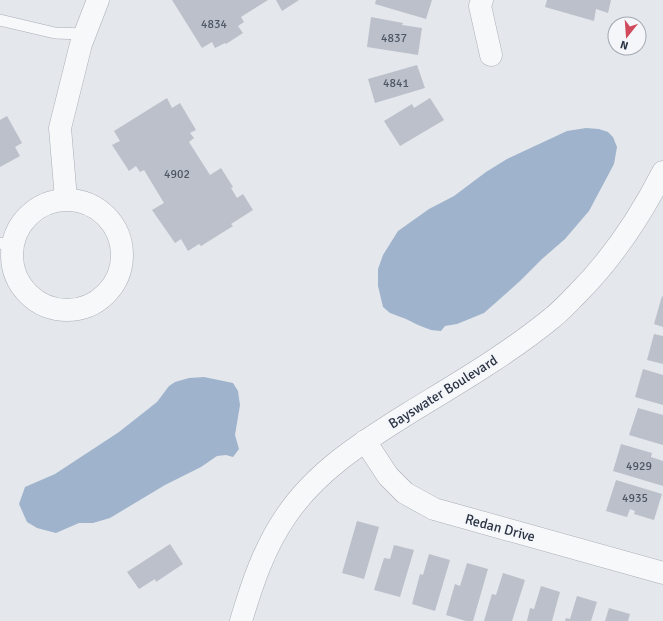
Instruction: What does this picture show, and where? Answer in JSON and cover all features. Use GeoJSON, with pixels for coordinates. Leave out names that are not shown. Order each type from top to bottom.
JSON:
{"type":"FeatureCollection","features":[{"type":"Feature","properties":{"kind":"street"},"geometry":{"type":"LineString","coordinates":[[66,199],[60,128],[81,44],[98,0]]}},
{"type":"Feature","properties":{"kind":"street"},"geometry":{"type":"LineString","coordinates":[[482,0],[480,6],[491,55]]}},
{"type":"Feature","properties":{"kind":"street","name":"Bayswater Boulevard"},"geometry":{"type":"LineString","coordinates":[[241,621],[260,564],[274,534],[306,490],[338,460],[364,441],[501,356],[554,317],[586,286],[621,242],[646,205],[663,172]]}},
{"type":"Feature","properties":{"kind":"street"},"geometry":{"type":"LineString","coordinates":[[66,199],[84,202],[100,210],[113,223],[121,240],[123,257],[119,275],[110,291],[96,303],[79,309],[61,310],[44,305],[29,296],[18,281],[6,244],[31,213],[47,203],[66,199]]}},
{"type":"Feature","properties":{"kind":"street","name":"Redan Drive"},"geometry":{"type":"LineString","coordinates":[[364,441],[388,476],[399,488],[434,509],[663,573]]}},
{"type":"Feature","properties":{"kind":"lane"},"geometry":{"type":"LineString","coordinates":[[0,20],[55,33],[85,34]]}},
{"type":"Feature","properties":{"kind":"water"},"geometry":{"type":"Polygon","coordinates":[[[586,128],[599,129],[608,132],[613,137],[617,147],[614,164],[589,211],[565,239],[484,313],[457,324],[445,326],[441,331],[431,330],[418,325],[390,313],[383,307],[378,286],[378,269],[383,255],[398,231],[429,209],[454,196],[486,172],[507,159],[567,131],[586,128]]]}},
{"type":"Feature","properties":{"kind":"water"},"geometry":{"type":"Polygon","coordinates":[[[204,377],[233,383],[238,391],[240,405],[235,435],[239,449],[233,457],[226,455],[217,456],[201,467],[165,485],[110,518],[93,523],[79,523],[56,533],[37,528],[27,522],[19,504],[25,487],[55,474],[119,432],[157,402],[169,386],[175,382],[189,378],[204,377]]]}},
{"type":"Feature","properties":{"kind":"building"},"geometry":{"type":"Polygon","coordinates":[[[172,0],[268,0],[241,17],[244,22],[238,26],[243,33],[226,44],[225,43],[215,48],[212,42],[202,48],[172,0]]]}},
{"type":"Feature","properties":{"kind":"building"},"geometry":{"type":"Polygon","coordinates":[[[276,0],[299,0],[282,11],[276,0]]]}},
{"type":"Feature","properties":{"kind":"building"},"geometry":{"type":"Polygon","coordinates":[[[376,0],[432,0],[426,19],[375,4],[376,0]]]}},
{"type":"Feature","properties":{"kind":"building"},"geometry":{"type":"Polygon","coordinates":[[[547,0],[611,0],[608,13],[596,9],[594,21],[545,7],[547,0]]]}},
{"type":"Feature","properties":{"kind":"building"},"geometry":{"type":"Polygon","coordinates":[[[371,17],[403,23],[402,25],[422,28],[418,55],[367,47],[371,17]]]}},
{"type":"Feature","properties":{"kind":"building"},"geometry":{"type":"Polygon","coordinates":[[[417,65],[425,88],[375,103],[368,79],[417,65]]]}},
{"type":"Feature","properties":{"kind":"building"},"geometry":{"type":"Polygon","coordinates":[[[167,98],[172,108],[180,103],[196,130],[190,133],[194,138],[189,142],[210,175],[221,168],[233,187],[231,188],[237,198],[243,194],[253,210],[231,224],[233,226],[201,246],[199,244],[188,251],[181,239],[175,243],[152,210],[164,203],[144,170],[140,172],[136,166],[129,171],[112,145],[120,141],[114,131],[167,98]]]}},
{"type":"Feature","properties":{"kind":"building"},"geometry":{"type":"Polygon","coordinates":[[[430,98],[444,120],[400,146],[384,121],[412,104],[414,108],[430,98]]]}},
{"type":"Feature","properties":{"kind":"building"},"geometry":{"type":"Polygon","coordinates":[[[7,116],[22,143],[15,147],[20,156],[0,167],[0,120],[7,116]]]}},
{"type":"Feature","properties":{"kind":"building"},"geometry":{"type":"Polygon","coordinates":[[[662,296],[663,297],[663,327],[654,324],[662,296]]]}},
{"type":"Feature","properties":{"kind":"building"},"geometry":{"type":"Polygon","coordinates":[[[654,334],[663,336],[663,364],[647,360],[654,334]]]}},
{"type":"Feature","properties":{"kind":"building"},"geometry":{"type":"Polygon","coordinates":[[[643,369],[663,375],[663,405],[635,397],[643,369]]]}},
{"type":"Feature","properties":{"kind":"building"},"geometry":{"type":"Polygon","coordinates":[[[638,408],[663,415],[663,445],[629,435],[638,408]]]}},
{"type":"Feature","properties":{"kind":"building"},"geometry":{"type":"Polygon","coordinates":[[[621,444],[652,453],[651,457],[663,461],[663,486],[613,471],[621,444]]]}},
{"type":"Feature","properties":{"kind":"building"},"geometry":{"type":"Polygon","coordinates":[[[616,480],[662,494],[654,520],[634,514],[635,511],[630,509],[627,517],[606,511],[616,480]]]}},
{"type":"Feature","properties":{"kind":"building"},"geometry":{"type":"Polygon","coordinates":[[[357,521],[379,527],[364,579],[342,573],[357,521]]]}},
{"type":"Feature","properties":{"kind":"building"},"geometry":{"type":"Polygon","coordinates":[[[170,544],[183,564],[156,582],[155,579],[139,589],[127,572],[170,544]]]}},
{"type":"Feature","properties":{"kind":"building"},"geometry":{"type":"Polygon","coordinates":[[[394,545],[414,550],[400,597],[374,590],[384,558],[390,559],[394,545]]]}},
{"type":"Feature","properties":{"kind":"building"},"geometry":{"type":"Polygon","coordinates":[[[429,554],[450,560],[435,611],[412,604],[420,574],[423,575],[429,554]]]}},
{"type":"Feature","properties":{"kind":"building"},"geometry":{"type":"Polygon","coordinates":[[[467,563],[488,569],[473,621],[466,621],[446,615],[455,584],[460,586],[467,563]]]}},
{"type":"Feature","properties":{"kind":"building"},"geometry":{"type":"Polygon","coordinates":[[[503,573],[525,580],[512,621],[484,621],[492,594],[496,595],[503,573]]]}},
{"type":"Feature","properties":{"kind":"building"},"geometry":{"type":"Polygon","coordinates":[[[541,586],[560,592],[552,621],[527,621],[530,608],[534,609],[541,586]]]}},
{"type":"Feature","properties":{"kind":"building"},"geometry":{"type":"Polygon","coordinates":[[[577,596],[597,602],[591,621],[565,621],[566,618],[570,619],[577,596]]]}},
{"type":"Feature","properties":{"kind":"building"},"geometry":{"type":"Polygon","coordinates":[[[609,608],[630,614],[628,621],[605,621],[609,608]]]}}]}
